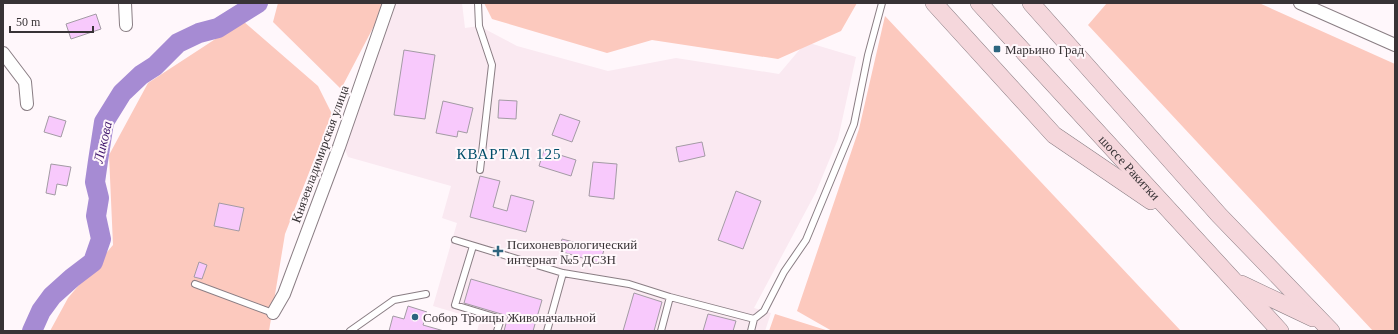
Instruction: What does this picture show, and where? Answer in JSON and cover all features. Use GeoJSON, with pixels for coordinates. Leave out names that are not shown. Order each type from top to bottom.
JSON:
{"type":"FeatureCollection","features":[{"type":"Feature","properties":{"kind":"street"},"geometry":{"type":"LineString","coordinates":[[125,3],[126,25]]}},
{"type":"Feature","properties":{"kind":"street","name":"Князевладимирская улица"},"geometry":{"type":"LineString","coordinates":[[274,313],[284,294],[339,147],[389,3]]}},
{"type":"Feature","properties":{"kind":"street"},"geometry":{"type":"LineString","coordinates":[[934,3],[1054,135],[1176,218]]}},
{"type":"Feature","properties":{"kind":"street","name":"шоссе Ракитки"},"geometry":{"type":"LineString","coordinates":[[979,3],[1280,331]]}},
{"type":"Feature","properties":{"kind":"street"},"geometry":{"type":"LineString","coordinates":[[1030,3],[1219,215],[1327,327]]}},
{"type":"Feature","properties":{"kind":"street"},"geometry":{"type":"LineString","coordinates":[[1300,3],[1395,45]]}},
{"type":"Feature","properties":{"kind":"street"},"geometry":{"type":"LineString","coordinates":[[3,53],[25,82],[27,104]]}},
{"type":"Feature","properties":{"kind":"street"},"geometry":{"type":"LineString","coordinates":[[1234,281],[1327,327]]}},
{"type":"Feature","properties":{"kind":"lane"},"geometry":{"type":"LineString","coordinates":[[478,3],[479,26],[492,65],[480,170]]}},
{"type":"Feature","properties":{"kind":"lane"},"geometry":{"type":"LineString","coordinates":[[751,331],[754,319],[764,311],[784,272],[806,240],[854,124],[868,55],[882,3]]}},
{"type":"Feature","properties":{"kind":"lane"},"geometry":{"type":"LineString","coordinates":[[455,240],[563,273],[629,284],[670,298],[754,319]]}},
{"type":"Feature","properties":{"kind":"lane"},"geometry":{"type":"LineString","coordinates":[[473,246],[455,306],[501,319],[497,331]]}},
{"type":"Feature","properties":{"kind":"lane"},"geometry":{"type":"LineString","coordinates":[[547,331],[563,273]]}},
{"type":"Feature","properties":{"kind":"lane"},"geometry":{"type":"LineString","coordinates":[[195,284],[274,313]]}},
{"type":"Feature","properties":{"kind":"lane"},"geometry":{"type":"LineString","coordinates":[[350,331],[394,300],[426,294]]}},
{"type":"Feature","properties":{"kind":"lane"},"geometry":{"type":"LineString","coordinates":[[661,331],[670,298]]}},
{"type":"Feature","properties":{"kind":"shaded area"},"geometry":{"type":"Polygon","coordinates":[[[278,3],[386,3],[341,89],[273,22],[278,3]]]}},
{"type":"Feature","properties":{"kind":"shaded area"},"geometry":{"type":"Polygon","coordinates":[[[393,3],[462,3],[465,28],[479,26],[517,46],[608,71],[676,58],[779,74],[806,42],[856,57],[838,139],[816,192],[754,308],[771,313],[765,331],[477,331],[480,320],[433,306],[457,223],[442,218],[451,186],[348,157],[343,144],[393,3]]]}},
{"type":"Feature","properties":{"kind":"shaded area"},"geometry":{"type":"Polygon","coordinates":[[[484,3],[857,3],[841,31],[778,59],[652,40],[607,53],[492,19],[484,3]]]}},
{"type":"Feature","properties":{"kind":"shaded area"},"geometry":{"type":"Polygon","coordinates":[[[1107,3],[1259,3],[1395,64],[1395,331],[1373,331],[1088,25],[1107,3]]]}},
{"type":"Feature","properties":{"kind":"shaded area"},"geometry":{"type":"Polygon","coordinates":[[[885,16],[1181,331],[832,331],[797,311],[859,129],[885,16]]]}},
{"type":"Feature","properties":{"kind":"shaded area"},"geometry":{"type":"Polygon","coordinates":[[[243,21],[318,86],[332,114],[285,234],[269,331],[50,331],[68,298],[113,245],[109,155],[148,83],[243,21]]]}},
{"type":"Feature","properties":{"kind":"shaded area"},"geometry":{"type":"Polygon","coordinates":[[[775,314],[829,331],[769,331],[775,314]]]}},
{"type":"Feature","properties":{"kind":"building"},"geometry":{"type":"Polygon","coordinates":[[[96,14],[101,29],[71,39],[66,24],[96,14]]]}},
{"type":"Feature","properties":{"kind":"building"},"geometry":{"type":"Polygon","coordinates":[[[404,50],[435,55],[425,119],[394,115],[404,50]]]}},
{"type":"Feature","properties":{"kind":"building"},"geometry":{"type":"Polygon","coordinates":[[[499,100],[517,101],[516,119],[498,118],[499,100]]]}},
{"type":"Feature","properties":{"kind":"building"},"geometry":{"type":"Polygon","coordinates":[[[443,101],[473,108],[467,133],[458,131],[457,137],[436,133],[443,101]]]}},
{"type":"Feature","properties":{"kind":"building"},"geometry":{"type":"Polygon","coordinates":[[[560,114],[580,121],[572,142],[552,135],[560,114]]]}},
{"type":"Feature","properties":{"kind":"building"},"geometry":{"type":"Polygon","coordinates":[[[49,116],[66,121],[61,137],[44,132],[49,116]]]}},
{"type":"Feature","properties":{"kind":"building"},"geometry":{"type":"Polygon","coordinates":[[[702,142],[705,156],[679,162],[676,147],[702,142]]]}},
{"type":"Feature","properties":{"kind":"building"},"geometry":{"type":"Polygon","coordinates":[[[544,150],[576,160],[571,176],[539,166],[544,150]]]}},
{"type":"Feature","properties":{"kind":"building"},"geometry":{"type":"Polygon","coordinates":[[[593,162],[617,164],[614,199],[589,196],[593,162]]]}},
{"type":"Feature","properties":{"kind":"building"},"geometry":{"type":"Polygon","coordinates":[[[51,164],[71,167],[67,186],[57,184],[55,195],[46,193],[51,164]]]}},
{"type":"Feature","properties":{"kind":"building"},"geometry":{"type":"Polygon","coordinates":[[[480,176],[500,181],[493,207],[507,211],[511,195],[534,201],[526,232],[470,217],[480,176]]]}},
{"type":"Feature","properties":{"kind":"building"},"geometry":{"type":"Polygon","coordinates":[[[736,191],[761,201],[743,249],[718,240],[736,191]]]}},
{"type":"Feature","properties":{"kind":"building"},"geometry":{"type":"Polygon","coordinates":[[[219,203],[244,208],[239,231],[214,226],[219,203]]]}},
{"type":"Feature","properties":{"kind":"building"},"geometry":{"type":"Polygon","coordinates":[[[562,239],[604,250],[600,263],[559,251],[562,239]]]}},
{"type":"Feature","properties":{"kind":"building"},"geometry":{"type":"Polygon","coordinates":[[[199,262],[207,265],[202,279],[194,277],[199,262]]]}},
{"type":"Feature","properties":{"kind":"building"},"geometry":{"type":"Polygon","coordinates":[[[471,279],[542,300],[533,331],[504,331],[508,316],[464,303],[471,279]]]}},
{"type":"Feature","properties":{"kind":"building"},"geometry":{"type":"Polygon","coordinates":[[[634,293],[662,302],[654,331],[623,331],[634,293]]]}},
{"type":"Feature","properties":{"kind":"building","name":"Собор Троицы Живоначальной"},"geometry":{"type":"Polygon","coordinates":[[[408,306],[427,312],[423,325],[444,331],[389,331],[393,316],[404,319],[408,306]]]}},
{"type":"Feature","properties":{"kind":"building"},"geometry":{"type":"Polygon","coordinates":[[[708,314],[736,321],[733,331],[703,331],[708,314]]]}},
{"type":"Feature","properties":{"kind":"waterway","name":"Ликова"},"geometry":{"type":"LineString","coordinates":[[32,331],[41,311],[52,296],[93,262],[101,239],[96,216],[99,198],[95,182],[104,122],[122,93],[141,75],[155,66],[178,43],[199,33],[218,28],[258,3]]}},
{"type":"Feature","properties":{"kind":"place","name":"Марьино Град"},"geometry":{"type":"Point","coordinates":[997,49]}},
{"type":"Feature","properties":{"kind":"place","name":"Психоневрологический интернат №5 ДСЗН"},"geometry":{"type":"Point","coordinates":[498,251]}},
{"type":"Feature","properties":{"kind":"place","name":"Собор Троицы Живоначальной"},"geometry":{"type":"Point","coordinates":[415,317]}},
{"type":"Feature","properties":{"kind":"district","name":"КВАРТАЛ 125"},"geometry":{"type":"Point","coordinates":[509,154]}}]}
